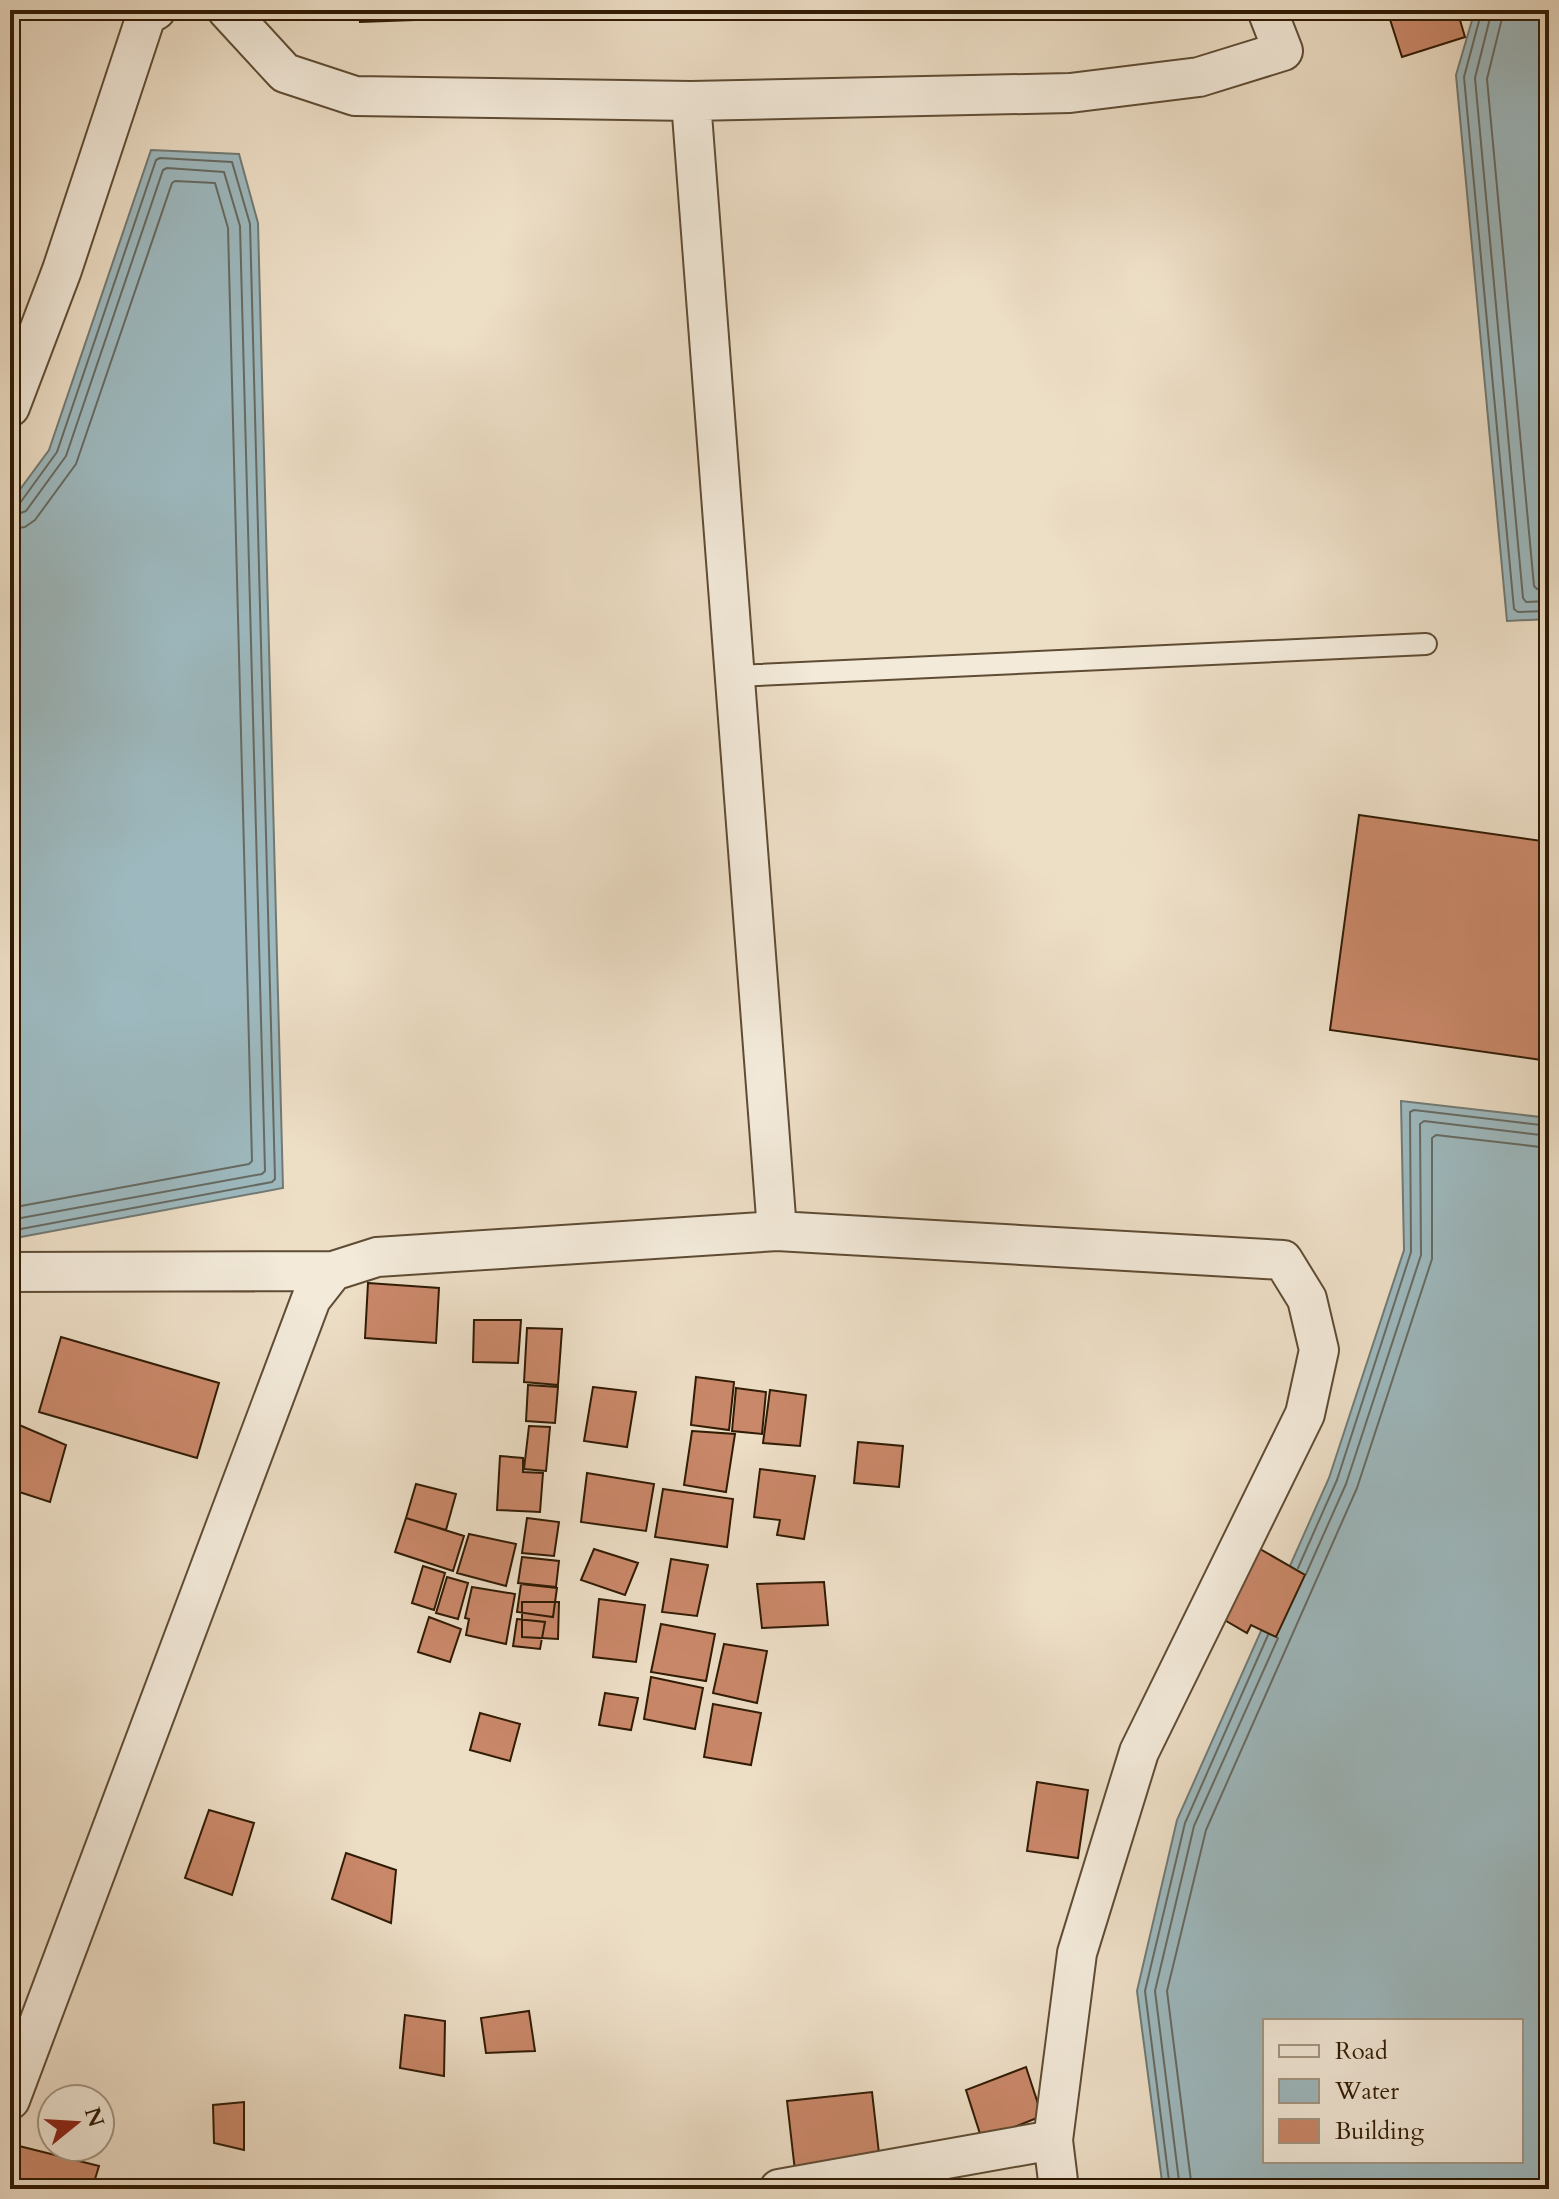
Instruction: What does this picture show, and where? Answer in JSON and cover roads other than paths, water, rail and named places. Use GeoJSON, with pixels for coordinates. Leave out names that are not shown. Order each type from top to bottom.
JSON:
{"type":"FeatureCollection","features":[{"type":"Feature","properties":{"kind":"street"},"geometry":{"type":"LineString","coordinates":[[10,407],[62,270],[146,16],[156,10]]}},
{"type":"Feature","properties":{"kind":"street"},"geometry":{"type":"LineString","coordinates":[[227,10],[285,73],[355,96],[691,101],[1070,93],[1199,77],[1283,51],[1267,10]]}},
{"type":"Feature","properties":{"kind":"street"},"geometry":{"type":"LineString","coordinates":[[691,101],[777,1231]]}},
{"type":"Feature","properties":{"kind":"street"},"geometry":{"type":"LineString","coordinates":[[10,1272],[333,1271],[377,1257],[777,1231],[1283,1260],[1307,1299],[1319,1350],[1305,1414],[1139,1752],[1077,1953],[1053,2140],[1059,2189]]}},
{"type":"Feature","properties":{"kind":"street"},"geometry":{"type":"LineString","coordinates":[[10,2100],[311,1299],[333,1271]]}},
{"type":"Feature","properties":{"kind":"street"},"geometry":{"type":"LineString","coordinates":[[779,2189],[1053,2140]]}},
{"type":"Feature","properties":{"kind":"lane"},"geometry":{"type":"LineString","coordinates":[[735,676],[1426,644]]}},
{"type":"Feature","properties":{"kind":"water"},"geometry":{"type":"Polygon","coordinates":[[[1475,10],[1549,10],[1549,619],[1507,621],[1456,75],[1475,10]]]}},
{"type":"Feature","properties":{"kind":"water"},"geometry":{"type":"Polygon","coordinates":[[[151,150],[239,154],[258,223],[283,1188],[10,1239],[10,503],[49,450],[151,150]]]}},
{"type":"Feature","properties":{"kind":"water"},"geometry":{"type":"Polygon","coordinates":[[[1401,1101],[1549,1118],[1549,2184],[1519,2189],[1272,2189],[1269,2181],[1253,2189],[1163,2189],[1137,1991],[1177,1820],[1329,1478],[1404,1250],[1401,1101]]]}}]}
